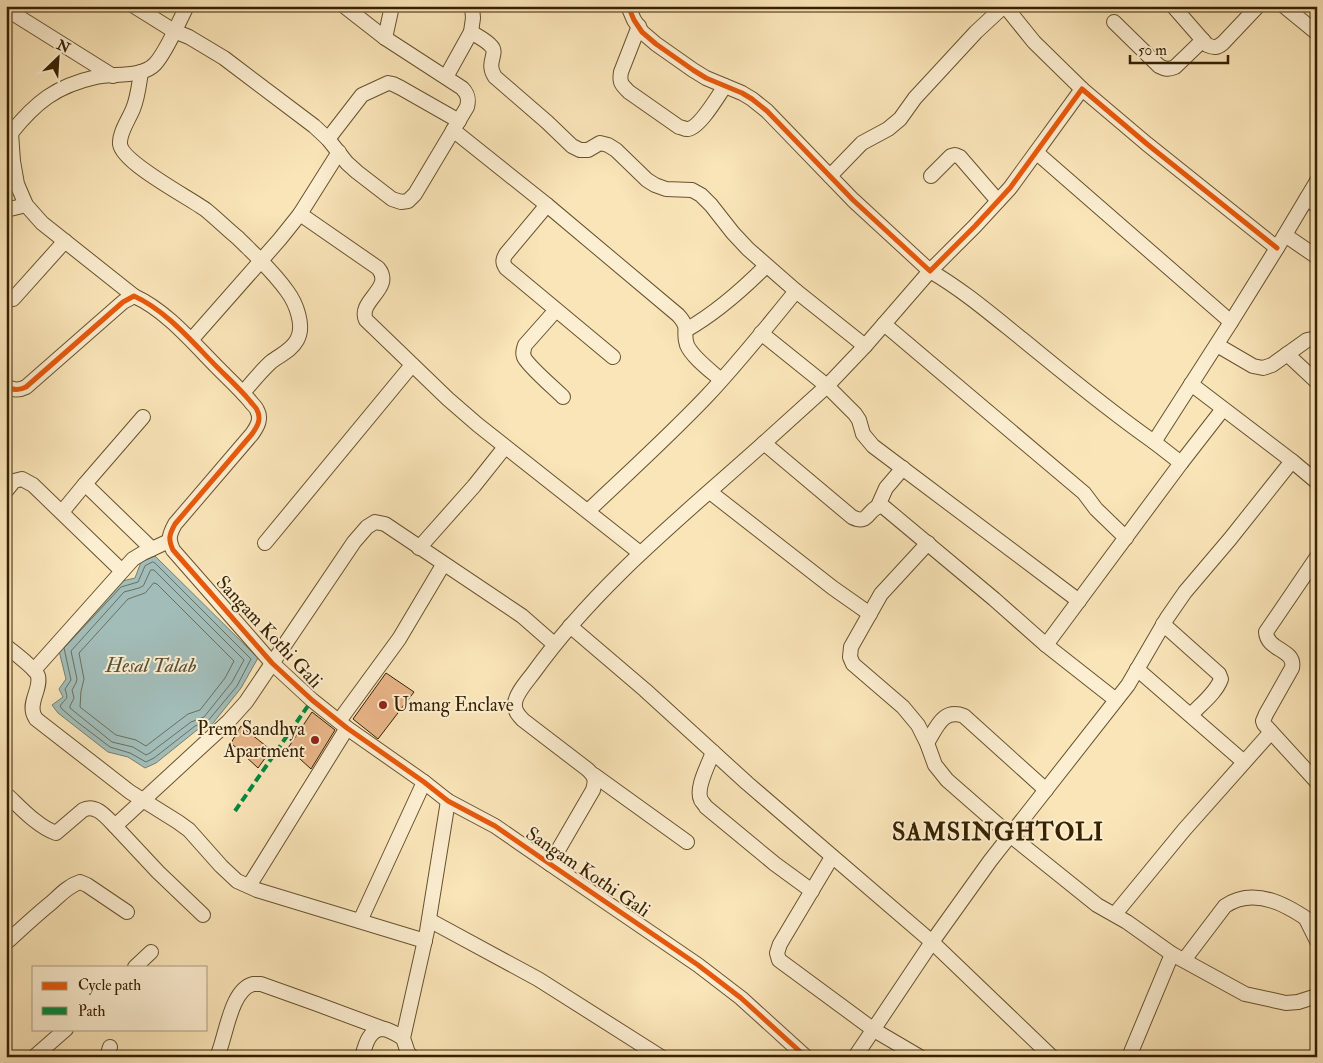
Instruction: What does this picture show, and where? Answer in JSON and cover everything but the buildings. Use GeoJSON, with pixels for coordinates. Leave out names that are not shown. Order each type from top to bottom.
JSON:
{"type":"FeatureCollection","features":[{"type":"Feature","properties":{"kind":"street"},"geometry":{"type":"LineString","coordinates":[[134,6],[174,31],[189,37],[224,58],[314,126],[328,139],[346,163],[357,172],[392,199],[401,202],[408,201],[415,194],[456,126],[466,107],[468,100],[466,93],[446,77],[385,38],[344,6]]}},
{"type":"Feature","properties":{"kind":"street"},"geometry":{"type":"LineString","coordinates":[[34,670],[133,559],[169,541],[175,524],[252,434],[260,418],[258,410],[192,339],[147,302],[134,296],[42,223],[26,206],[17,184],[9,135],[35,106],[50,94],[81,81],[97,77],[141,72],[154,65],[166,49],[187,6]]}},
{"type":"Feature","properties":{"kind":"street"},"geometry":{"type":"LineString","coordinates":[[385,38],[392,6]]}},
{"type":"Feature","properties":{"kind":"street"},"geometry":{"type":"LineString","coordinates":[[446,77],[471,32],[472,6]]}},
{"type":"Feature","properties":{"kind":"street"},"geometry":{"type":"LineString","coordinates":[[628,6],[642,32],[656,44],[706,78],[747,96],[766,111],[881,226],[930,271],[971,297],[1075,382],[1181,463]]}},
{"type":"Feature","properties":{"kind":"street"},"geometry":{"type":"LineString","coordinates":[[830,176],[862,143],[888,129],[900,119],[915,98],[976,32],[1004,6],[1034,42],[1082,89],[1147,144],[1277,248]]}},
{"type":"Feature","properties":{"kind":"street"},"geometry":{"type":"LineString","coordinates":[[1173,6],[1207,45],[1213,48],[1218,47],[1258,6]]}},
{"type":"Feature","properties":{"kind":"street"},"geometry":{"type":"LineString","coordinates":[[1284,6],[1317,33]]}},
{"type":"Feature","properties":{"kind":"street"},"geometry":{"type":"LineString","coordinates":[[6,9],[113,76]]}},
{"type":"Feature","properties":{"kind":"street"},"geometry":{"type":"LineString","coordinates":[[1114,22],[1158,66],[1166,69],[1175,67],[1203,40]]}},
{"type":"Feature","properties":{"kind":"street"},"geometry":{"type":"LineString","coordinates":[[638,26],[621,72],[622,86],[679,127],[688,129],[700,121],[725,86]]}},
{"type":"Feature","properties":{"kind":"street"},"geometry":{"type":"LineString","coordinates":[[471,32],[494,49],[490,65],[491,71],[495,76],[572,146],[580,150],[588,150],[600,143],[608,145],[616,150],[647,180],[666,189],[692,190],[701,194],[733,233],[766,266],[865,346]]}},
{"type":"Feature","properties":{"kind":"street"},"geometry":{"type":"LineString","coordinates":[[141,72],[134,107],[121,138],[120,145],[123,152],[164,184],[206,210],[261,260],[288,292],[298,311],[300,327],[298,340],[289,351],[272,362],[259,374],[243,393]]}},
{"type":"Feature","properties":{"kind":"street"},"geometry":{"type":"LineString","coordinates":[[328,139],[362,95],[388,83],[401,88],[456,126],[678,315],[684,322],[686,343],[689,350],[721,380]]}},
{"type":"Feature","properties":{"kind":"street"},"geometry":{"type":"LineString","coordinates":[[687,842],[594,775],[523,720],[517,712],[514,703],[518,694],[554,644],[640,553],[827,386],[865,346],[930,271],[1010,188],[1082,89]]}},
{"type":"Feature","properties":{"kind":"street"},"geometry":{"type":"LineString","coordinates":[[192,339],[300,214],[339,152]]}},
{"type":"Feature","properties":{"kind":"street"},"geometry":{"type":"LineString","coordinates":[[1037,153],[1231,322]]}},
{"type":"Feature","properties":{"kind":"street"},"geometry":{"type":"LineString","coordinates":[[931,176],[951,156],[955,155],[960,157],[998,201]]}},
{"type":"Feature","properties":{"kind":"street"},"geometry":{"type":"LineString","coordinates":[[1154,442],[1217,345],[1285,234],[1312,202],[1317,181]]}},
{"type":"Feature","properties":{"kind":"street"},"geometry":{"type":"LineString","coordinates":[[547,205],[506,254],[503,263],[506,268],[612,357]]}},
{"type":"Feature","properties":{"kind":"street"},"geometry":{"type":"LineString","coordinates":[[6,210],[26,206]]}},
{"type":"Feature","properties":{"kind":"street"},"geometry":{"type":"LineString","coordinates":[[300,214],[378,268],[382,273],[381,285],[365,310],[366,320],[448,399],[505,447],[640,553]]}},
{"type":"Feature","properties":{"kind":"street"},"geometry":{"type":"LineString","coordinates":[[1285,234],[1317,256]]}},
{"type":"Feature","properties":{"kind":"street"},"geometry":{"type":"LineString","coordinates":[[13,299],[65,241]]}},
{"type":"Feature","properties":{"kind":"street"},"geometry":{"type":"LineString","coordinates":[[686,330],[700,322],[748,284],[766,266]]}},
{"type":"Feature","properties":{"kind":"street"},"geometry":{"type":"LineString","coordinates":[[588,511],[706,397],[796,292]]}},
{"type":"Feature","properties":{"kind":"street"},"geometry":{"type":"LineString","coordinates":[[6,386],[19,390],[26,387],[123,302],[134,296]]}},
{"type":"Feature","properties":{"kind":"street"},"geometry":{"type":"LineString","coordinates":[[556,310],[525,345],[523,351],[528,364],[562,397]]}},
{"type":"Feature","properties":{"kind":"street"},"geometry":{"type":"LineString","coordinates":[[884,324],[1084,493],[1096,509],[1126,538]]}},
{"type":"Feature","properties":{"kind":"street"},"geometry":{"type":"LineString","coordinates":[[761,334],[827,386],[855,414],[863,434],[873,446],[1079,601]]}},
{"type":"Feature","properties":{"kind":"street"},"geometry":{"type":"LineString","coordinates":[[1217,345],[1253,366],[1262,368],[1272,365],[1307,340],[1317,338]]}},
{"type":"Feature","properties":{"kind":"street"},"geometry":{"type":"LineString","coordinates":[[1287,354],[1317,382]]}},
{"type":"Feature","properties":{"kind":"street"},"geometry":{"type":"LineString","coordinates":[[265,543],[412,365]]}},
{"type":"Feature","properties":{"kind":"street"},"geometry":{"type":"LineString","coordinates":[[1192,384],[1317,482]]}},
{"type":"Feature","properties":{"kind":"street"},"geometry":{"type":"LineString","coordinates":[[1046,645],[1223,408]]}},
{"type":"Feature","properties":{"kind":"street"},"geometry":{"type":"LineString","coordinates":[[62,512],[143,417]]}},
{"type":"Feature","properties":{"kind":"street"},"geometry":{"type":"LineString","coordinates":[[764,443],[858,520],[863,520],[878,506],[886,488],[903,468]]}},
{"type":"Feature","properties":{"kind":"street"},"geometry":{"type":"LineString","coordinates":[[419,548],[474,486],[505,447]]}},
{"type":"Feature","properties":{"kind":"street"},"geometry":{"type":"LineString","coordinates":[[855,1057],[932,942],[1116,700],[1137,669],[1163,624],[1186,592],[1292,461]]}},
{"type":"Feature","properties":{"kind":"street"},"geometry":{"type":"LineString","coordinates":[[6,491],[14,481],[22,479],[28,481],[122,571]]}},
{"type":"Feature","properties":{"kind":"street"},"geometry":{"type":"LineString","coordinates":[[85,484],[152,549]]}},
{"type":"Feature","properties":{"kind":"street"},"geometry":{"type":"LineString","coordinates":[[710,492],[833,588],[870,614]]}},
{"type":"Feature","properties":{"kind":"street"},"geometry":{"type":"LineString","coordinates":[[878,506],[885,508],[928,543],[1046,645],[1116,700]]}},
{"type":"Feature","properties":{"kind":"street"},"geometry":{"type":"LineString","coordinates":[[115,826],[228,722],[246,702],[354,542],[374,522],[385,524],[443,565],[522,616],[554,644]]}},
{"type":"Feature","properties":{"kind":"street","name":"Sangam Kothi Gali"},"geometry":{"type":"LineString","coordinates":[[169,541],[173,550],[272,663],[312,700],[448,801],[495,826],[698,965],[741,998],[806,1057]]}},
{"type":"Feature","properties":{"kind":"street"},"geometry":{"type":"LineString","coordinates":[[928,543],[881,594],[851,647],[850,657],[853,664],[879,685],[918,725],[936,764],[947,780],[1011,836],[1097,905],[1115,914],[1178,957],[1245,994],[1255,997],[1286,1003],[1298,1002],[1317,996]]}},
{"type":"Feature","properties":{"kind":"street"},"geometry":{"type":"LineString","coordinates":[[1317,557],[1266,632],[1266,637],[1270,643],[1288,655],[1293,663],[1263,721],[1317,782]]}},
{"type":"Feature","properties":{"kind":"street"},"geometry":{"type":"LineString","coordinates":[[248,886],[343,724],[399,639],[443,565]]}},
{"type":"Feature","properties":{"kind":"street"},"geometry":{"type":"LineString","coordinates":[[1163,624],[1219,674],[1221,678],[1215,690],[1190,715]]}},
{"type":"Feature","properties":{"kind":"street"},"geometry":{"type":"LineString","coordinates":[[570,626],[646,690],[747,783],[932,942],[1052,1057]]}},
{"type":"Feature","properties":{"kind":"street"},"geometry":{"type":"LineString","coordinates":[[6,646],[34,670],[38,676],[33,703],[33,712],[36,719],[119,784],[189,830],[237,881],[257,890],[425,941]]}},
{"type":"Feature","properties":{"kind":"street"},"geometry":{"type":"LineString","coordinates":[[1137,669],[1244,762]]}},
{"type":"Feature","properties":{"kind":"street"},"geometry":{"type":"LineString","coordinates":[[927,743],[943,719],[950,714],[964,716],[1046,790]]}},
{"type":"Feature","properties":{"kind":"street"},"geometry":{"type":"LineString","coordinates":[[1115,914],[1184,830],[1271,732]]}},
{"type":"Feature","properties":{"kind":"street"},"geometry":{"type":"LineString","coordinates":[[713,752],[701,784],[699,794],[701,801],[775,864],[812,891]]}},
{"type":"Feature","properties":{"kind":"street"},"geometry":{"type":"LineString","coordinates":[[550,864],[593,790],[596,782],[594,775]]}},
{"type":"Feature","properties":{"kind":"street"},"geometry":{"type":"LineString","coordinates":[[360,921],[424,782]]}},
{"type":"Feature","properties":{"kind":"street"},"geometry":{"type":"LineString","coordinates":[[6,794],[42,826],[56,833],[83,810],[93,808],[99,811],[203,915]]}},
{"type":"Feature","properties":{"kind":"street"},"geometry":{"type":"LineString","coordinates":[[412,1057],[408,1053],[404,1038],[429,920],[448,801]]}},
{"type":"Feature","properties":{"kind":"street"},"geometry":{"type":"LineString","coordinates":[[832,857],[780,944],[777,953],[779,960],[874,1030],[920,1057]]}},
{"type":"Feature","properties":{"kind":"street"},"geometry":{"type":"LineString","coordinates":[[7,942],[63,893],[80,882],[127,912]]}},
{"type":"Feature","properties":{"kind":"street"},"geometry":{"type":"LineString","coordinates":[[1129,1057],[1178,957],[1225,906],[1233,900],[1253,897],[1274,901],[1317,926]]}},
{"type":"Feature","properties":{"kind":"street"},"geometry":{"type":"LineString","coordinates":[[1305,918],[1317,940]]}},
{"type":"Feature","properties":{"kind":"street"},"geometry":{"type":"LineString","coordinates":[[429,920],[538,979],[661,1057]]}},
{"type":"Feature","properties":{"kind":"street"},"geometry":{"type":"LineString","coordinates":[[136,966],[151,952]]}},
{"type":"Feature","properties":{"kind":"street"},"geometry":{"type":"LineString","coordinates":[[217,1057],[236,998],[253,984],[262,984],[404,1038]]}},
{"type":"Feature","properties":{"kind":"street"},"geometry":{"type":"LineString","coordinates":[[362,1057],[368,1039],[375,1031],[384,1029]]}},
{"type":"Feature","properties":{"kind":"street"},"geometry":{"type":"LineString","coordinates":[[34,1057],[65,1030]]}},
{"type":"Feature","properties":{"kind":"water","name":"Hesal Talab"},"geometry":{"type":"Polygon","coordinates":[[[155,556],[258,658],[241,688],[210,727],[197,730],[156,763],[145,768],[128,757],[108,752],[58,713],[52,705],[63,697],[59,689],[66,679],[58,647],[118,582],[135,578],[141,562],[155,556]]]}},
{"type":"Feature","properties":{"kind":"marked path"},"geometry":{"type":"LineString","coordinates":[[235,811],[312,700]]}},
{"type":"Feature","properties":{"kind":"cycle path"},"geometry":{"type":"LineString","coordinates":[[628,6],[642,32],[656,44],[706,78],[742,93],[767,111],[853,200],[930,271],[1010,188],[1082,89],[1147,144],[1277,248]]}},
{"type":"Feature","properties":{"kind":"cycle path"},"geometry":{"type":"LineString","coordinates":[[6,386],[16,389],[26,387],[123,302],[134,296],[158,310],[189,338],[242,392],[256,408],[259,417],[257,426],[252,434],[175,524],[170,537],[173,550],[272,663],[312,700],[347,728],[448,801],[495,826],[698,965],[741,998],[806,1057]]}},
{"type":"Feature","properties":{"kind":"place","name":"Umang Enclave"},"geometry":{"type":"Point","coordinates":[383,705]}},
{"type":"Feature","properties":{"kind":"place","name":"Prem Sandhya Apartment"},"geometry":{"type":"Point","coordinates":[315,740]}},
{"type":"Feature","properties":{"kind":"district","name":"SAMSINGHTOLI"},"geometry":{"type":"Point","coordinates":[998,832]}}]}
